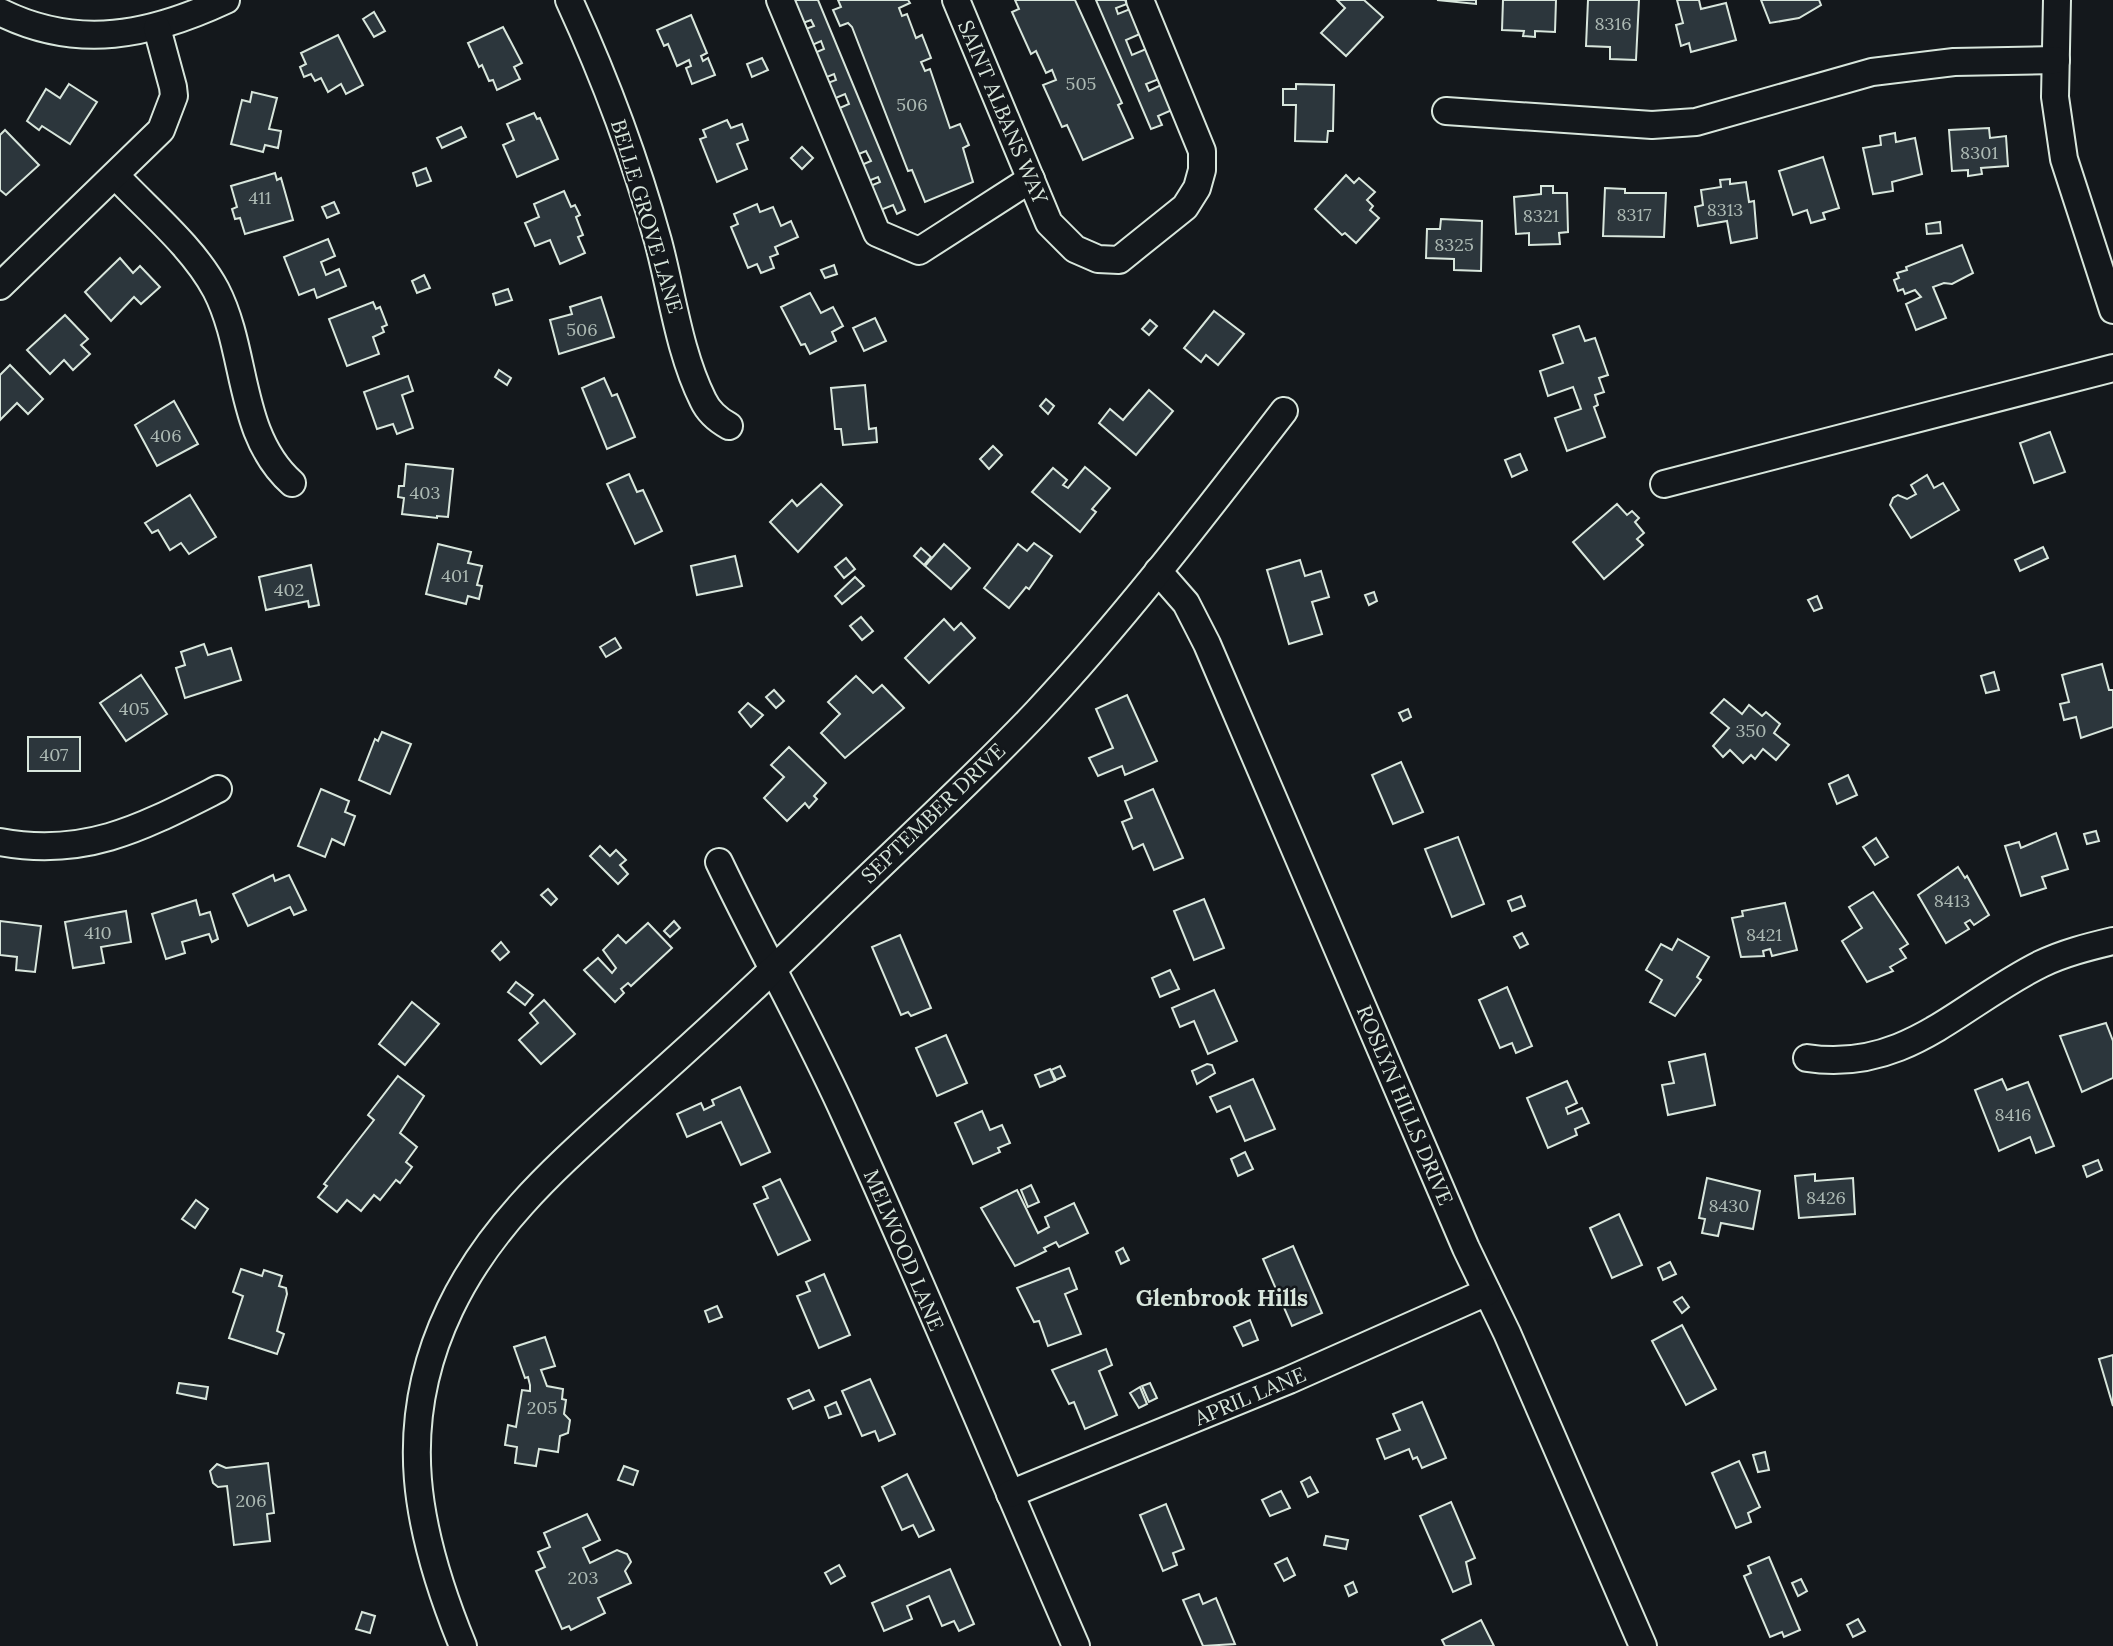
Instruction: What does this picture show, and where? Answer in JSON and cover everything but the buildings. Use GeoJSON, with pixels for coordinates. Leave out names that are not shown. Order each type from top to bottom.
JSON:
{"type":"FeatureCollection","features":[{"type":"Feature","properties":{"kind":"street"},"geometry":{"type":"LineString","coordinates":[[0,12],[26,23],[79,35],[121,34],[157,28],[226,0]]}},
{"type":"Feature","properties":{"kind":"street","name":"BELLE GROVE LANE"},"geometry":{"type":"LineString","coordinates":[[569,0],[615,111],[648,205],[686,352],[703,401],[716,419],[729,426]]}},
{"type":"Feature","properties":{"kind":"street"},"geometry":{"type":"LineString","coordinates":[[780,0],[877,233],[919,251],[1031,179]]}},
{"type":"Feature","properties":{"kind":"street","name":"SAINT ALBANS WAY"},"geometry":{"type":"LineString","coordinates":[[956,0],[1049,223],[1075,249],[1098,259],[1119,260],[1185,207],[1197,188],[1202,170],[1202,151],[1140,0]]}},
{"type":"Feature","properties":{"kind":"street"},"geometry":{"type":"LineString","coordinates":[[2057,0],[2055,97],[2064,159],[2113,310]]}},
{"type":"Feature","properties":{"kind":"street"},"geometry":{"type":"LineString","coordinates":[[0,286],[117,177],[162,130],[174,96],[170,67],[157,28]]}},
{"type":"Feature","properties":{"kind":"street"},"geometry":{"type":"LineString","coordinates":[[1446,111],[1652,125],[1696,122],[1872,72],[1954,62],[2056,60]]}},
{"type":"Feature","properties":{"kind":"street"},"geometry":{"type":"LineString","coordinates":[[117,177],[188,251],[215,289],[229,323],[248,406],[268,457],[292,483]]}},
{"type":"Feature","properties":{"kind":"street"},"geometry":{"type":"LineString","coordinates":[[1664,484],[2113,368]]}},
{"type":"Feature","properties":{"kind":"street","name":"SEPTEMBER DRIVE"},"geometry":{"type":"LineString","coordinates":[[463,1646],[433,1569],[421,1513],[416,1454],[420,1412],[438,1339],[470,1270],[505,1221],[544,1179],[771,970],[1038,711],[1158,571],[1284,411]]}},
{"type":"Feature","properties":{"kind":"street","name":"ROSLYN HILLS DRIVE"},"geometry":{"type":"LineString","coordinates":[[1158,571],[1186,603],[1207,644],[1643,1646]]}},
{"type":"Feature","properties":{"kind":"street"},"geometry":{"type":"LineString","coordinates":[[0,842],[46,848],[114,838],[218,789]]}},
{"type":"Feature","properties":{"kind":"street","name":"MELWOOD LANE"},"geometry":{"type":"LineString","coordinates":[[719,862],[771,970],[790,998],[847,1117],[1076,1646]]}},
{"type":"Feature","properties":{"kind":"street"},"geometry":{"type":"LineString","coordinates":[[1807,1058],[1831,1062],[1889,1053],[1914,1042],[2039,965],[2068,953],[2113,941]]}},
{"type":"Feature","properties":{"kind":"street","name":"APRIL LANE"},"geometry":{"type":"LineString","coordinates":[[1010,1494],[1289,1380],[1487,1292]]}},
{"type":"Feature","properties":{"kind":"district","name":"Glenbrook Hills"},"geometry":{"type":"Point","coordinates":[1222,1297]}}]}
